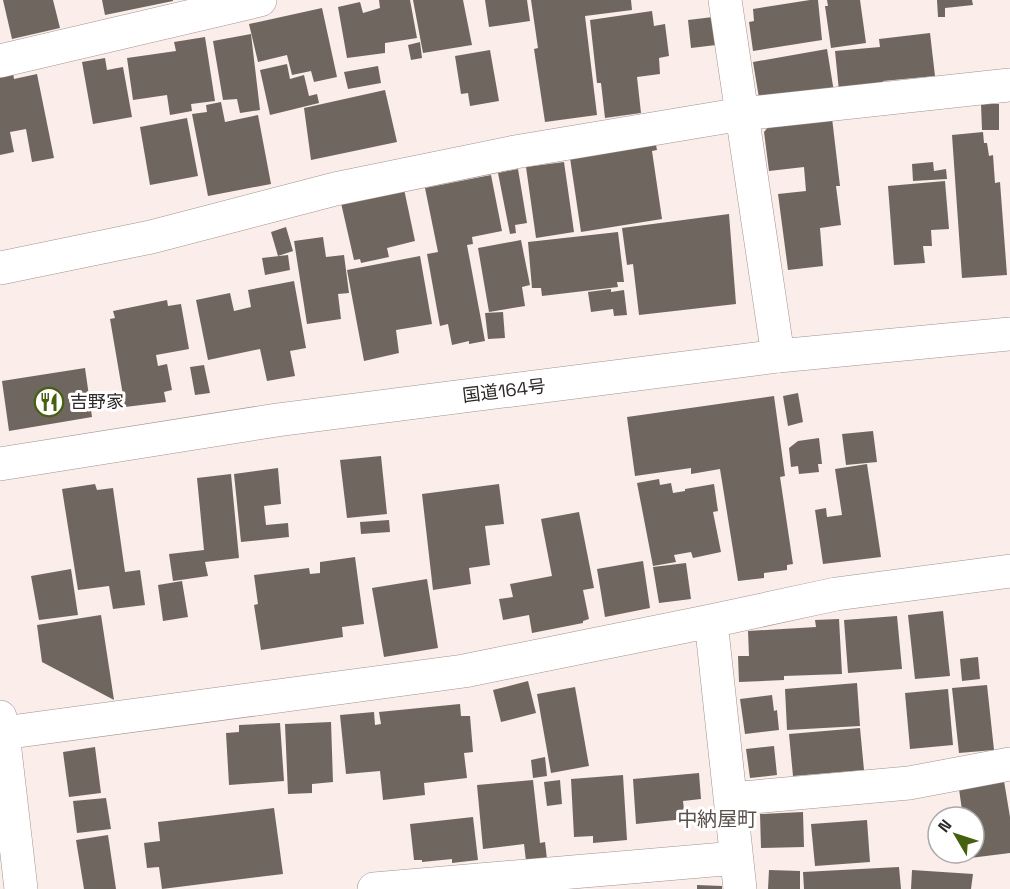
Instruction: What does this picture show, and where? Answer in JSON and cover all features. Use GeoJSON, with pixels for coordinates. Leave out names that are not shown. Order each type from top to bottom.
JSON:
{"type":"FeatureCollection","features":[{"type":"Feature","properties":{"kind":"main road"},"geometry":{"type":"LineString","coordinates":[[0,61],[260,0]]}},
{"type":"Feature","properties":{"kind":"main road"},"geometry":{"type":"LineString","coordinates":[[724,0],[778,356]]}},
{"type":"Feature","properties":{"kind":"main road"},"geometry":{"type":"LineString","coordinates":[[0,268],[151,237],[347,187],[515,152],[742,114],[1010,86]]}},
{"type":"Feature","properties":{"kind":"main road","name":"国道164号"},"geometry":{"type":"LineString","coordinates":[[0,464],[277,420],[778,356],[1010,334]]}},
{"type":"Feature","properties":{"kind":"main road"},"geometry":{"type":"LineString","coordinates":[[21,889],[2,725],[464,670],[836,594],[1010,570]]}},
{"type":"Feature","properties":{"kind":"main road"},"geometry":{"type":"LineString","coordinates":[[374,889],[738,874],[711,621]]}},
{"type":"Feature","properties":{"kind":"main road"},"geometry":{"type":"LineString","coordinates":[[730,799],[909,783],[1010,764]]}},
{"type":"Feature","properties":{"kind":"building"},"geometry":{"type":"Polygon","coordinates":[[[3,0],[53,0],[60,28],[12,39],[3,0]]]}},
{"type":"Feature","properties":{"kind":"building"},"geometry":{"type":"Polygon","coordinates":[[[102,0],[173,0],[173,1],[105,15],[102,0]]]}},
{"type":"Feature","properties":{"kind":"building"},"geometry":{"type":"Polygon","coordinates":[[[379,0],[410,0],[417,38],[385,43],[385,53],[347,58],[338,7],[360,2],[363,13],[380,8],[379,0]]]}},
{"type":"Feature","properties":{"kind":"building"},"geometry":{"type":"Polygon","coordinates":[[[413,0],[463,0],[472,45],[423,53],[413,0]]]}},
{"type":"Feature","properties":{"kind":"building"},"geometry":{"type":"Polygon","coordinates":[[[485,0],[527,0],[530,21],[489,27],[485,0]]]}},
{"type":"Feature","properties":{"kind":"building"},"geometry":{"type":"Polygon","coordinates":[[[531,0],[631,0],[632,10],[585,16],[597,115],[545,122],[534,49],[538,48],[531,0]]]}},
{"type":"Feature","properties":{"kind":"building"},"geometry":{"type":"Polygon","coordinates":[[[818,0],[822,40],[753,51],[749,22],[754,21],[753,9],[818,0]]]}},
{"type":"Feature","properties":{"kind":"building"},"geometry":{"type":"Polygon","coordinates":[[[827,0],[860,0],[866,43],[831,48],[825,6],[828,6],[827,0]]]}},
{"type":"Feature","properties":{"kind":"building"},"geometry":{"type":"Polygon","coordinates":[[[937,0],[972,0],[973,5],[945,8],[945,17],[938,17],[937,0]]]}},
{"type":"Feature","properties":{"kind":"building"},"geometry":{"type":"Polygon","coordinates":[[[322,8],[337,77],[314,82],[311,71],[292,75],[287,55],[258,62],[249,24],[322,8]]]}},
{"type":"Feature","properties":{"kind":"building"},"geometry":{"type":"Polygon","coordinates":[[[652,11],[654,26],[665,24],[669,56],[659,58],[660,74],[637,77],[641,113],[605,118],[601,83],[597,83],[590,20],[652,11]]]}},
{"type":"Feature","properties":{"kind":"building"},"geometry":{"type":"Polygon","coordinates":[[[713,17],[716,45],[691,48],[688,20],[713,17]]]}},
{"type":"Feature","properties":{"kind":"building"},"geometry":{"type":"Polygon","coordinates":[[[930,33],[935,76],[883,81],[883,86],[839,91],[835,51],[880,47],[879,39],[930,33]]]}},
{"type":"Feature","properties":{"kind":"building"},"geometry":{"type":"Polygon","coordinates":[[[251,34],[260,110],[240,113],[237,99],[223,100],[213,41],[251,34]]]}},
{"type":"Feature","properties":{"kind":"building"},"geometry":{"type":"Polygon","coordinates":[[[205,37],[215,101],[191,104],[192,111],[170,115],[167,95],[133,100],[127,58],[176,51],[174,42],[205,37]]]}},
{"type":"Feature","properties":{"kind":"building"},"geometry":{"type":"Polygon","coordinates":[[[420,42],[422,58],[411,60],[408,45],[420,42]]]}},
{"type":"Feature","properties":{"kind":"building"},"geometry":{"type":"Polygon","coordinates":[[[827,49],[834,92],[760,104],[753,62],[827,49]]]}},
{"type":"Feature","properties":{"kind":"building"},"geometry":{"type":"Polygon","coordinates":[[[490,50],[499,101],[470,106],[468,93],[461,94],[455,56],[490,50]]]}},
{"type":"Feature","properties":{"kind":"building"},"geometry":{"type":"Polygon","coordinates":[[[105,58],[107,70],[123,67],[132,117],[93,124],[82,62],[105,58]]]}},
{"type":"Feature","properties":{"kind":"building"},"geometry":{"type":"Polygon","coordinates":[[[287,64],[290,79],[304,75],[309,96],[317,94],[319,103],[270,115],[260,70],[287,64]]]}},
{"type":"Feature","properties":{"kind":"building"},"geometry":{"type":"Polygon","coordinates":[[[378,66],[381,83],[348,89],[344,72],[378,66]]]}},
{"type":"Feature","properties":{"kind":"building"},"geometry":{"type":"Polygon","coordinates":[[[13,72],[14,79],[37,74],[54,158],[32,162],[26,129],[10,132],[14,152],[0,155],[0,75],[13,72]]]}},
{"type":"Feature","properties":{"kind":"building"},"geometry":{"type":"Polygon","coordinates":[[[385,90],[397,142],[311,160],[304,108],[385,90]]]}},
{"type":"Feature","properties":{"kind":"building"},"geometry":{"type":"Polygon","coordinates":[[[221,102],[225,122],[258,115],[271,184],[208,196],[192,114],[207,112],[206,105],[221,102]]]}},
{"type":"Feature","properties":{"kind":"building"},"geometry":{"type":"Polygon","coordinates":[[[981,104],[999,104],[999,130],[982,130],[981,104]]]}},
{"type":"Feature","properties":{"kind":"building"},"geometry":{"type":"Polygon","coordinates":[[[187,118],[198,176],[150,185],[140,127],[187,118]]]}},
{"type":"Feature","properties":{"kind":"building"},"geometry":{"type":"Polygon","coordinates":[[[832,118],[840,186],[836,186],[841,225],[820,228],[823,266],[788,270],[778,194],[806,191],[804,167],[769,171],[764,132],[769,126],[832,118]]]}},
{"type":"Feature","properties":{"kind":"building"},"geometry":{"type":"Polygon","coordinates":[[[983,132],[989,156],[993,155],[995,183],[1000,182],[1007,275],[962,278],[952,135],[983,132]]]}},
{"type":"Feature","properties":{"kind":"building"},"geometry":{"type":"Polygon","coordinates":[[[656,145],[657,150],[652,151],[662,219],[581,232],[570,158],[656,145]]]}},
{"type":"Feature","properties":{"kind":"building"},"geometry":{"type":"Polygon","coordinates":[[[564,162],[574,232],[536,238],[526,167],[564,162]]]}},
{"type":"Feature","properties":{"kind":"building"},"geometry":{"type":"Polygon","coordinates":[[[933,162],[934,171],[946,169],[947,179],[913,181],[912,164],[933,162]]]}},
{"type":"Feature","properties":{"kind":"building"},"geometry":{"type":"Polygon","coordinates":[[[518,169],[527,223],[515,225],[516,233],[510,234],[498,173],[518,169]]]}},
{"type":"Feature","properties":{"kind":"building"},"geometry":{"type":"Polygon","coordinates":[[[491,175],[502,231],[472,237],[473,244],[467,245],[485,341],[469,344],[469,341],[452,345],[448,324],[440,326],[427,254],[438,252],[425,188],[491,175]]]}},
{"type":"Feature","properties":{"kind":"building"},"geometry":{"type":"Polygon","coordinates":[[[945,181],[949,229],[931,230],[932,246],[923,246],[925,263],[894,265],[888,186],[945,181]]]}},
{"type":"Feature","properties":{"kind":"building"},"geometry":{"type":"Polygon","coordinates":[[[404,189],[415,241],[387,248],[389,257],[361,263],[360,259],[354,260],[341,203],[404,189]]]}},
{"type":"Feature","properties":{"kind":"building"},"geometry":{"type":"Polygon","coordinates":[[[729,214],[736,304],[639,315],[633,264],[627,265],[622,228],[729,214]]]}},
{"type":"Feature","properties":{"kind":"building"},"geometry":{"type":"Polygon","coordinates":[[[286,227],[293,251],[278,256],[271,232],[286,227]]]}},
{"type":"Feature","properties":{"kind":"building"},"geometry":{"type":"Polygon","coordinates":[[[618,232],[624,282],[617,282],[618,287],[542,296],[541,288],[532,288],[528,242],[618,232]]]}},
{"type":"Feature","properties":{"kind":"building"},"geometry":{"type":"Polygon","coordinates":[[[323,237],[326,257],[344,255],[349,293],[338,294],[341,319],[307,324],[294,241],[323,237]]]}},
{"type":"Feature","properties":{"kind":"building"},"geometry":{"type":"Polygon","coordinates":[[[521,240],[530,285],[522,287],[525,306],[489,312],[478,248],[521,240]]]}},
{"type":"Feature","properties":{"kind":"building"},"geometry":{"type":"Polygon","coordinates":[[[288,255],[290,270],[265,275],[262,258],[288,255]]]}},
{"type":"Feature","properties":{"kind":"building"},"geometry":{"type":"Polygon","coordinates":[[[420,256],[432,324],[396,330],[399,353],[364,361],[347,270],[420,256]]]}},
{"type":"Feature","properties":{"kind":"building"},"geometry":{"type":"Polygon","coordinates":[[[294,281],[306,348],[290,351],[295,376],[267,381],[260,349],[208,360],[196,300],[230,293],[234,311],[251,307],[248,290],[294,281]]]}},
{"type":"Feature","properties":{"kind":"building"},"geometry":{"type":"Polygon","coordinates":[[[611,289],[611,292],[624,290],[627,315],[614,316],[613,309],[591,312],[588,292],[611,289]]]}},
{"type":"Feature","properties":{"kind":"building"},"geometry":{"type":"Polygon","coordinates":[[[167,300],[168,306],[181,304],[189,349],[156,355],[158,366],[167,364],[172,390],[164,392],[166,402],[125,407],[110,319],[115,318],[113,311],[167,300]]]}},
{"type":"Feature","properties":{"kind":"building"},"geometry":{"type":"Polygon","coordinates":[[[503,312],[505,338],[488,339],[485,313],[503,312]]]}},
{"type":"Feature","properties":{"kind":"building"},"geometry":{"type":"Polygon","coordinates":[[[204,365],[210,393],[195,395],[190,367],[204,365]]]}},
{"type":"Feature","properties":{"kind":"building"},"geometry":{"type":"Polygon","coordinates":[[[85,368],[92,417],[9,431],[2,381],[85,368]]]}},
{"type":"Feature","properties":{"kind":"building"},"geometry":{"type":"Polygon","coordinates":[[[798,393],[803,422],[788,426],[783,396],[798,393]]]}},
{"type":"Feature","properties":{"kind":"building"},"geometry":{"type":"Polygon","coordinates":[[[774,396],[785,476],[780,477],[793,564],[787,565],[787,570],[764,573],[764,578],[738,581],[720,469],[691,474],[691,468],[635,476],[627,417],[774,396]]]}},
{"type":"Feature","properties":{"kind":"building"},"geometry":{"type":"Polygon","coordinates":[[[873,431],[877,462],[846,465],[842,434],[873,431]]]}},
{"type":"Feature","properties":{"kind":"building"},"geometry":{"type":"Polygon","coordinates":[[[819,438],[822,464],[818,464],[819,472],[799,474],[798,466],[791,467],[789,448],[798,441],[819,438]]]}},
{"type":"Feature","properties":{"kind":"building"},"geometry":{"type":"Polygon","coordinates":[[[381,456],[387,514],[347,518],[340,460],[381,456]]]}},
{"type":"Feature","properties":{"kind":"building"},"geometry":{"type":"Polygon","coordinates":[[[867,464],[881,557],[823,564],[815,510],[826,508],[827,517],[842,515],[835,469],[867,464]]]}},
{"type":"Feature","properties":{"kind":"building"},"geometry":{"type":"Polygon","coordinates":[[[278,468],[281,504],[264,506],[266,525],[288,523],[289,537],[241,542],[234,474],[278,468]]]}},
{"type":"Feature","properties":{"kind":"building"},"geometry":{"type":"Polygon","coordinates":[[[231,474],[239,558],[205,562],[208,576],[173,581],[169,554],[204,550],[197,478],[231,474]]]}},
{"type":"Feature","properties":{"kind":"building"},"geometry":{"type":"Polygon","coordinates":[[[659,479],[660,485],[671,483],[673,493],[714,484],[718,511],[713,512],[721,552],[693,558],[691,552],[674,555],[676,562],[653,566],[637,483],[659,479]]]}},
{"type":"Feature","properties":{"kind":"building"},"geometry":{"type":"Polygon","coordinates":[[[95,484],[97,490],[113,488],[125,572],[140,570],[145,605],[113,609],[109,586],[78,590],[62,489],[95,484]]]}},
{"type":"Feature","properties":{"kind":"building"},"geometry":{"type":"Polygon","coordinates":[[[499,484],[504,524],[485,526],[490,565],[469,568],[471,584],[433,590],[422,494],[499,484]]]}},
{"type":"Feature","properties":{"kind":"building"},"geometry":{"type":"Polygon","coordinates":[[[579,512],[594,588],[583,590],[589,619],[583,623],[532,633],[529,615],[503,620],[499,599],[513,597],[510,584],[552,576],[541,519],[579,512]]]}},
{"type":"Feature","properties":{"kind":"building"},"geometry":{"type":"Polygon","coordinates":[[[389,520],[390,532],[361,534],[360,522],[389,520]]]}},
{"type":"Feature","properties":{"kind":"building"},"geometry":{"type":"Polygon","coordinates":[[[355,557],[364,624],[342,627],[343,637],[261,650],[254,605],[258,604],[254,575],[309,568],[310,574],[320,573],[320,562],[355,557]]]}},
{"type":"Feature","properties":{"kind":"building"},"geometry":{"type":"Polygon","coordinates":[[[643,561],[650,608],[605,617],[597,569],[643,561]]]}},
{"type":"Feature","properties":{"kind":"building"},"geometry":{"type":"Polygon","coordinates":[[[686,563],[691,599],[659,603],[653,567],[686,563]]]}},
{"type":"Feature","properties":{"kind":"building"},"geometry":{"type":"Polygon","coordinates":[[[71,569],[78,615],[39,620],[31,576],[71,569]]]}},
{"type":"Feature","properties":{"kind":"building"},"geometry":{"type":"Polygon","coordinates":[[[427,579],[438,648],[384,657],[372,588],[427,579]]]}},
{"type":"Feature","properties":{"kind":"building"},"geometry":{"type":"Polygon","coordinates":[[[182,581],[188,617],[163,621],[158,585],[182,581]]]}},
{"type":"Feature","properties":{"kind":"building"},"geometry":{"type":"Polygon","coordinates":[[[943,611],[950,676],[915,679],[908,615],[943,611]]]}},
{"type":"Feature","properties":{"kind":"building"},"geometry":{"type":"Polygon","coordinates":[[[101,615],[114,700],[42,662],[37,625],[101,615]]]}},
{"type":"Feature","properties":{"kind":"building"},"geometry":{"type":"Polygon","coordinates":[[[897,616],[902,669],[848,673],[844,620],[897,616]]]}},
{"type":"Feature","properties":{"kind":"building"},"geometry":{"type":"Polygon","coordinates":[[[839,619],[842,674],[784,676],[784,680],[739,682],[738,656],[749,656],[748,631],[816,627],[815,620],[839,619]]]}},
{"type":"Feature","properties":{"kind":"building"},"geometry":{"type":"Polygon","coordinates":[[[978,657],[980,679],[962,681],[960,659],[978,657]]]}},
{"type":"Feature","properties":{"kind":"building"},"geometry":{"type":"Polygon","coordinates":[[[528,681],[536,713],[501,722],[493,690],[528,681]]]}},
{"type":"Feature","properties":{"kind":"building"},"geometry":{"type":"Polygon","coordinates":[[[857,683],[860,726],[787,730],[785,689],[857,683]]]}},
{"type":"Feature","properties":{"kind":"building"},"geometry":{"type":"Polygon","coordinates":[[[987,685],[994,750],[959,753],[952,688],[987,685]]]}},
{"type":"Feature","properties":{"kind":"building"},"geometry":{"type":"Polygon","coordinates":[[[575,687],[589,766],[551,773],[537,694],[575,687]]]}},
{"type":"Feature","properties":{"kind":"building"},"geometry":{"type":"Polygon","coordinates":[[[948,689],[953,745],[910,749],[905,693],[948,689]]]}},
{"type":"Feature","properties":{"kind":"building"},"geometry":{"type":"Polygon","coordinates":[[[772,695],[774,711],[777,710],[779,730],[745,734],[740,699],[772,695]]]}},
{"type":"Feature","properties":{"kind":"building"},"geometry":{"type":"Polygon","coordinates":[[[460,704],[461,716],[470,716],[473,752],[464,753],[467,778],[424,783],[425,795],[383,800],[380,771],[346,774],[340,715],[374,712],[375,725],[381,724],[379,712],[460,704]]]}},
{"type":"Feature","properties":{"kind":"building"},"geometry":{"type":"Polygon","coordinates":[[[331,722],[333,782],[312,784],[312,793],[288,794],[285,724],[331,722]]]}},
{"type":"Feature","properties":{"kind":"building"},"geometry":{"type":"Polygon","coordinates":[[[280,723],[284,781],[229,785],[226,733],[239,732],[239,725],[280,723]]]}},
{"type":"Feature","properties":{"kind":"building"},"geometry":{"type":"Polygon","coordinates":[[[860,728],[864,770],[793,776],[789,734],[860,728]]]}},
{"type":"Feature","properties":{"kind":"building"},"geometry":{"type":"Polygon","coordinates":[[[774,746],[777,775],[750,778],[746,749],[774,746]]]}},
{"type":"Feature","properties":{"kind":"building"},"geometry":{"type":"Polygon","coordinates":[[[95,747],[101,793],[69,797],[63,752],[95,747]]]}},
{"type":"Feature","properties":{"kind":"building"},"geometry":{"type":"Polygon","coordinates":[[[545,757],[547,776],[533,778],[531,760],[545,757]]]}},
{"type":"Feature","properties":{"kind":"building"},"geometry":{"type":"Polygon","coordinates":[[[699,773],[701,799],[683,801],[685,819],[636,824],[633,779],[699,773]]]}},
{"type":"Feature","properties":{"kind":"building"},"geometry":{"type":"Polygon","coordinates":[[[623,775],[627,840],[593,843],[593,836],[574,837],[571,779],[623,775]]]}},
{"type":"Feature","properties":{"kind":"building"},"geometry":{"type":"Polygon","coordinates":[[[533,780],[540,843],[545,842],[547,859],[526,861],[524,844],[483,849],[477,785],[533,780]]]}},
{"type":"Feature","properties":{"kind":"building"},"geometry":{"type":"Polygon","coordinates":[[[560,780],[562,804],[547,806],[544,782],[560,780]]]}},
{"type":"Feature","properties":{"kind":"building"},"geometry":{"type":"Polygon","coordinates":[[[1004,781],[1010,817],[1010,853],[986,856],[986,805],[961,805],[959,789],[1004,781]]]}},
{"type":"Feature","properties":{"kind":"building"},"geometry":{"type":"Polygon","coordinates":[[[106,798],[111,829],[77,833],[73,801],[106,798]]]}},
{"type":"Feature","properties":{"kind":"building"},"geometry":{"type":"Polygon","coordinates":[[[274,808],[283,874],[162,889],[159,867],[147,868],[144,843],[160,841],[158,822],[274,808]]]}},
{"type":"Feature","properties":{"kind":"building"},"geometry":{"type":"Polygon","coordinates":[[[803,812],[804,847],[761,848],[760,814],[803,812]]]}},
{"type":"Feature","properties":{"kind":"building"},"geometry":{"type":"Polygon","coordinates":[[[473,817],[478,860],[452,863],[452,859],[422,862],[422,860],[414,860],[410,824],[473,817]]]}},
{"type":"Feature","properties":{"kind":"building"},"geometry":{"type":"Polygon","coordinates":[[[867,820],[870,862],[815,866],[811,824],[867,820]]]}},
{"type":"Feature","properties":{"kind":"building"},"geometry":{"type":"Polygon","coordinates":[[[108,835],[116,889],[84,889],[76,840],[108,835]]]}},
{"type":"Feature","properties":{"kind":"building"},"geometry":{"type":"Polygon","coordinates":[[[899,867],[901,889],[804,889],[803,872],[899,867]]]}},
{"type":"Feature","properties":{"kind":"building"},"geometry":{"type":"Polygon","coordinates":[[[769,870],[800,871],[800,889],[768,889],[769,870]]]}},
{"type":"Feature","properties":{"kind":"building"},"geometry":{"type":"Polygon","coordinates":[[[912,870],[973,874],[971,889],[911,889],[912,870]]]}},
{"type":"Feature","properties":{"kind":"building"},"geometry":{"type":"Polygon","coordinates":[[[697,885],[722,886],[722,889],[697,889],[697,885]]]}},
{"type":"Feature","properties":{"kind":"place","name":"吉野家"},"geometry":{"type":"Point","coordinates":[49,402]}},
{"type":"Feature","properties":{"kind":"district","name":"中納屋町"},"geometry":{"type":"Point","coordinates":[717,819]}}]}
